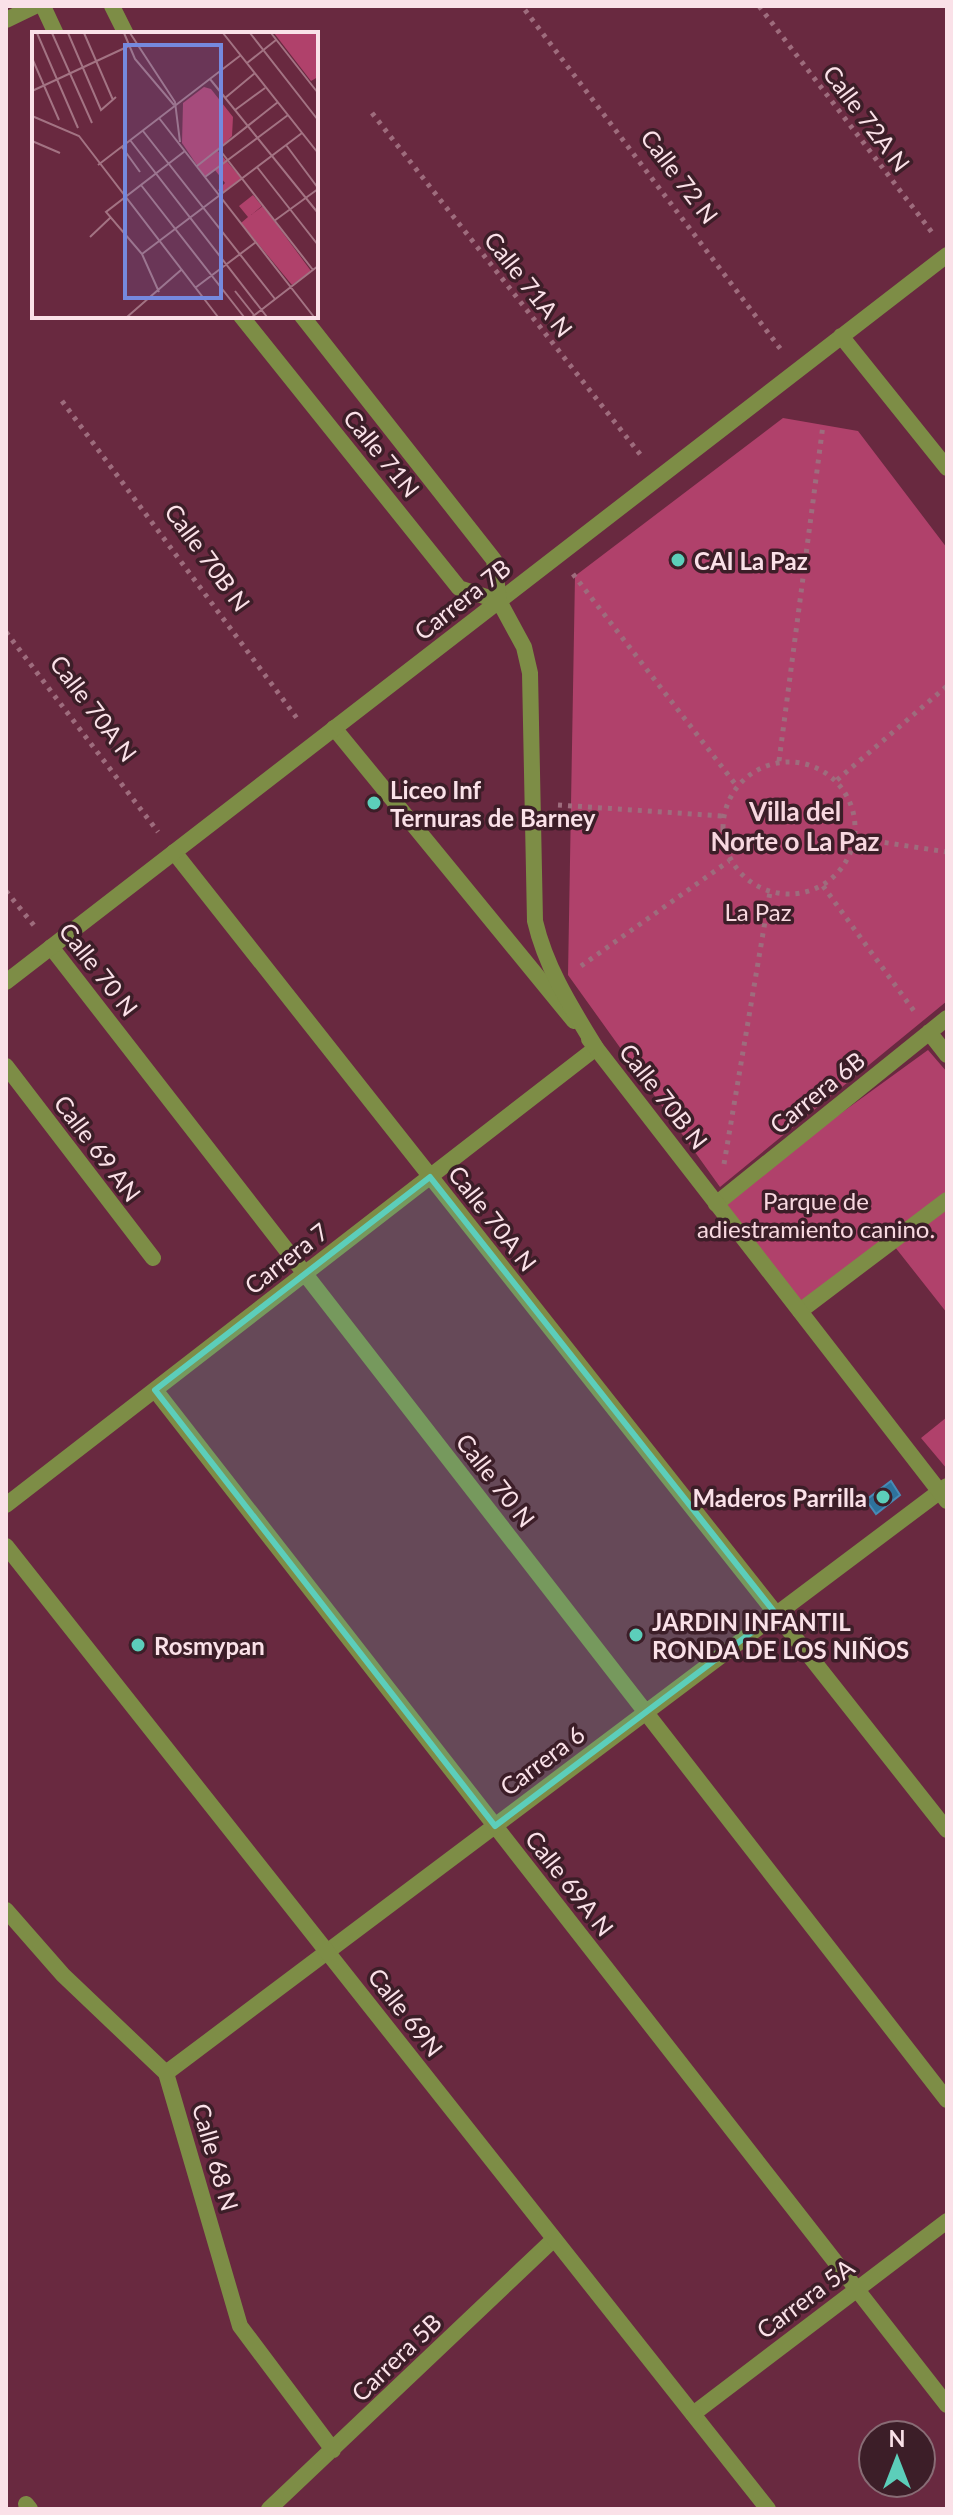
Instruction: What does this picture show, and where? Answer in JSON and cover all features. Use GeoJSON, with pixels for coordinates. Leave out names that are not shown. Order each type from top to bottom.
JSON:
{"type":"FeatureCollection","features":[{"type":"Feature","properties":{"kind":"street"},"geometry":{"type":"LineString","coordinates":[[6,20],[35,6]]}},
{"type":"Feature","properties":{"kind":"street"},"geometry":{"type":"LineString","coordinates":[[43,6],[55,32]]}},
{"type":"Feature","properties":{"kind":"street"},"geometry":{"type":"LineString","coordinates":[[112,6],[125,32]]}},
{"type":"Feature","properties":{"kind":"street","name":"Carrera 7B"},"geometry":{"type":"LineString","coordinates":[[6,982],[947,255]]}},
{"type":"Feature","properties":{"kind":"street","name":"Calle 71N"},"geometry":{"type":"LineString","coordinates":[[243,318],[459,588],[499,601]]}},
{"type":"Feature","properties":{"kind":"street","name":"Calle 71N"},"geometry":{"type":"LineString","coordinates":[[304,318],[494,560],[499,601],[524,647],[530,673],[535,921],[542,951],[596,1048]]}},
{"type":"Feature","properties":{"kind":"street"},"geometry":{"type":"LineString","coordinates":[[841,336],[947,468]]}},
{"type":"Feature","properties":{"kind":"street","name":"Calle 70B N"},"geometry":{"type":"LineString","coordinates":[[334,728],[596,1048],[945,1493]]}},
{"type":"Feature","properties":{"kind":"street","name":"Calle 70A N"},"geometry":{"type":"LineString","coordinates":[[174,852],[947,1830]]}},
{"type":"Feature","properties":{"kind":"street","name":"Calle 70 N"},"geometry":{"type":"LineString","coordinates":[[51,947],[947,2100]]}},
{"type":"Feature","properties":{"kind":"street","name":"Carrera 6B"},"geometry":{"type":"LineString","coordinates":[[716,1204],[947,1018]]}},
{"type":"Feature","properties":{"kind":"street"},"geometry":{"type":"LineString","coordinates":[[929,1032],[947,1055]]}},
{"type":"Feature","properties":{"kind":"street","name":"Carrera 7"},"geometry":{"type":"LineString","coordinates":[[6,1505],[596,1048]]}},
{"type":"Feature","properties":{"kind":"street","name":"Calle 69 AN"},"geometry":{"type":"LineString","coordinates":[[6,1066],[153,1258]]}},
{"type":"Feature","properties":{"kind":"street"},"geometry":{"type":"LineString","coordinates":[[800,1311],[947,1200]]}},
{"type":"Feature","properties":{"kind":"street","name":"Calle 69A N"},"geometry":{"type":"LineString","coordinates":[[155,1390],[947,2405]]}},
{"type":"Feature","properties":{"kind":"street","name":"Carrera 6"},"geometry":{"type":"LineString","coordinates":[[166,2073],[776,1614],[945,1493]]}},
{"type":"Feature","properties":{"kind":"street","name":"Calle 69N"},"geometry":{"type":"LineString","coordinates":[[6,1546],[768,2509]]}},
{"type":"Feature","properties":{"kind":"street"},"geometry":{"type":"LineString","coordinates":[[6,1910],[63,1975],[166,2073]]}},
{"type":"Feature","properties":{"kind":"street","name":"Calle 68 N"},"geometry":{"type":"LineString","coordinates":[[166,2073],[240,2326],[333,2450]]}},
{"type":"Feature","properties":{"kind":"street","name":"Carrera 5A"},"geometry":{"type":"LineString","coordinates":[[693,2414],[947,2221]]}},
{"type":"Feature","properties":{"kind":"street","name":"Carrera 5B"},"geometry":{"type":"LineString","coordinates":[[269,2509],[554,2239]]}},
{"type":"Feature","properties":{"kind":"path","name":"Calle 72A N"},"geometry":{"type":"LineString","coordinates":[[759,6],[938,239]]}},
{"type":"Feature","properties":{"kind":"path","name":"Calle 72 N"},"geometry":{"type":"LineString","coordinates":[[525,10],[797,370]]}},
{"type":"Feature","properties":{"kind":"path","name":"Calle 71A N"},"geometry":{"type":"LineString","coordinates":[[372,113],[657,477]]}},
{"type":"Feature","properties":{"kind":"path","name":"Calle 70B N"},"geometry":{"type":"LineString","coordinates":[[62,401],[315,743]]}},
{"type":"Feature","properties":{"kind":"path"},"geometry":{"type":"LineString","coordinates":[[779,761],[823,425]]}},
{"type":"Feature","properties":{"kind":"path"},"geometry":{"type":"LineString","coordinates":[[558,555],[736,785]]}},
{"type":"Feature","properties":{"kind":"path","name":"Calle 70A N"},"geometry":{"type":"LineString","coordinates":[[6,632],[174,852]]}},
{"type":"Feature","properties":{"kind":"path"},"geometry":{"type":"LineString","coordinates":[[837,780],[947,686]]}},
{"type":"Feature","properties":{"kind":"path"},"geometry":{"type":"LineString","coordinates":[[779,761],[811,764],[837,780],[853,807],[855,838],[845,865],[823,886],[797,895],[770,892],[747,880],[730,861],[721,839],[722,816],[736,785],[779,761]]}},
{"type":"Feature","properties":{"kind":"path"},"geometry":{"type":"LineString","coordinates":[[533,803],[722,816]]}},
{"type":"Feature","properties":{"kind":"path"},"geometry":{"type":"LineString","coordinates":[[855,838],[947,852]]}},
{"type":"Feature","properties":{"kind":"path"},"geometry":{"type":"LineString","coordinates":[[557,982],[730,861]]}},
{"type":"Feature","properties":{"kind":"path"},"geometry":{"type":"LineString","coordinates":[[823,886],[929,1032]]}},
{"type":"Feature","properties":{"kind":"path","name":"Calle 70 N"},"geometry":{"type":"LineString","coordinates":[[6,891],[51,947]]}},
{"type":"Feature","properties":{"kind":"path"},"geometry":{"type":"LineString","coordinates":[[716,1204],[770,892]]}},
{"type":"Feature","properties":{"kind":"highlighted area"},"geometry":{"type":"Polygon","coordinates":[[[430,1177],[776,1614],[495,1826],[155,1390],[430,1177]]]}},
{"type":"Feature","properties":{"kind":"green space","name":"La Paz"},"geometry":{"type":"Polygon","coordinates":[[[783,418],[858,431],[947,548],[947,1001],[720,1187],[568,975],[575,576],[783,418]]]}},
{"type":"Feature","properties":{"kind":"green space","name":"Parque de adiestramiento canino."},"geometry":{"type":"Polygon","coordinates":[[[928,1050],[947,1072],[947,1313],[891,1242],[800,1311],[716,1204],[928,1050]]]}},
{"type":"Feature","properties":{"kind":"green space"},"geometry":{"type":"Polygon","coordinates":[[[947,1417],[947,1469],[921,1438],[947,1417]]]}},
{"type":"Feature","properties":{"kind":"building","name":"Maderos Parrilla"},"geometry":{"type":"Polygon","coordinates":[[[891,1481],[900,1495],[876,1514],[866,1500],[891,1481]]]}},
{"type":"Feature","properties":{"kind":"place","name":"CAI La Paz"},"geometry":{"type":"Point","coordinates":[678,560]}},
{"type":"Feature","properties":{"kind":"place","name":"Liceo Inf Ternuras de Barney"},"geometry":{"type":"Point","coordinates":[374,803]}},
{"type":"Feature","properties":{"kind":"place","name":"Maderos Parrilla"},"geometry":{"type":"Point","coordinates":[883,1497]}},
{"type":"Feature","properties":{"kind":"place","name":"JARDIN INFANTIL RONDA DE LOS NIÑOS"},"geometry":{"type":"Point","coordinates":[636,1635]}},
{"type":"Feature","properties":{"kind":"place","name":"Rosmypan"},"geometry":{"type":"Point","coordinates":[138,1645]}},
{"type":"Feature","properties":{"kind":"district","name":"Villa del Norte o La Paz"},"geometry":{"type":"Point","coordinates":[795,826]}}]}
